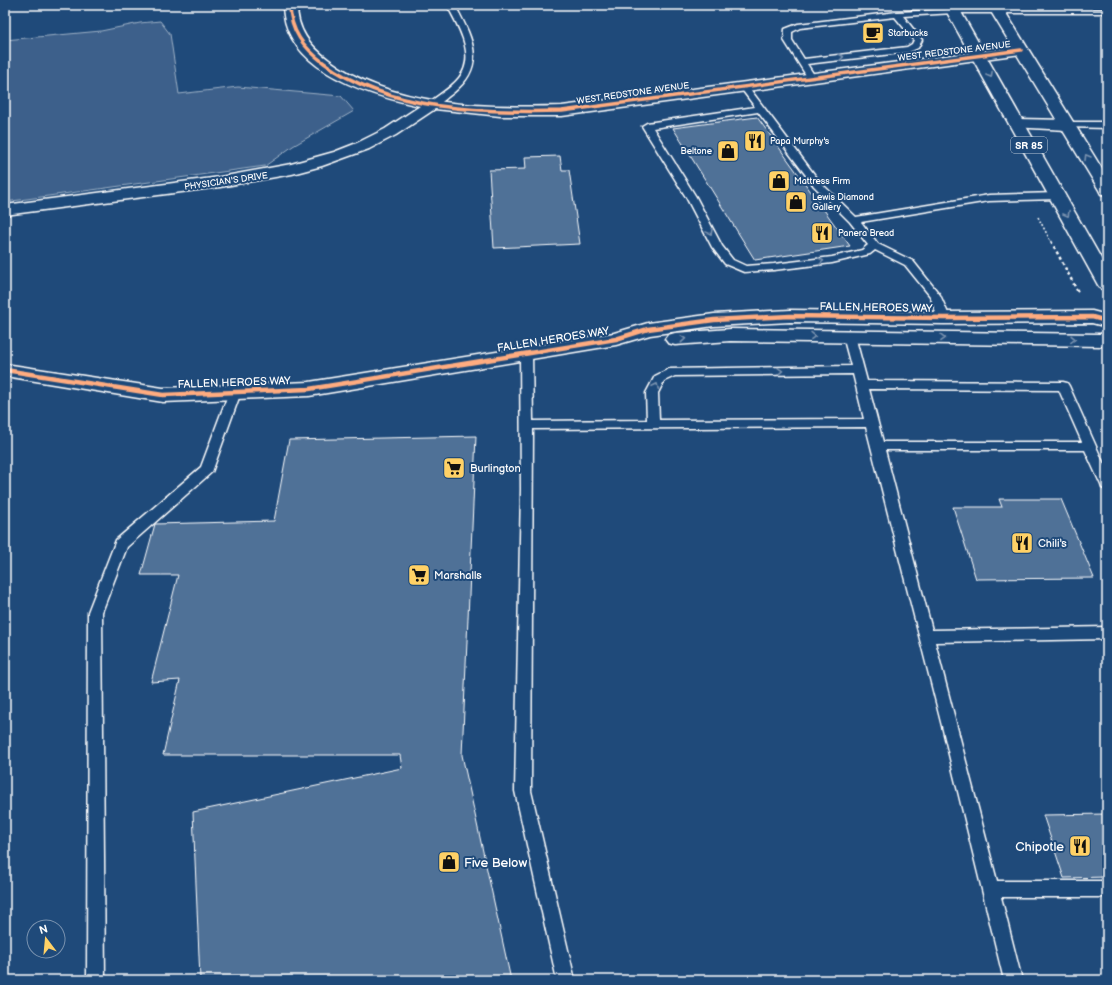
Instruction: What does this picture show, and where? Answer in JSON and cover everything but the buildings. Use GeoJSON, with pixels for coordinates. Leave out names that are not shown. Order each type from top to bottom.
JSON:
{"type":"FeatureCollection","features":[{"type":"Feature","properties":{"kind":"street","name":"WEST REDSTONE AVENUE"},"geometry":{"type":"LineString","coordinates":[[290,5],[289,15],[293,30],[303,45],[320,61],[340,74],[392,95],[433,104],[492,111],[562,111],[1021,50]]}},
{"type":"Feature","properties":{"kind":"street","name":"SR 85"},"geometry":{"type":"LineString","coordinates":[[952,8],[1107,285]]}},
{"type":"Feature","properties":{"kind":"street"},"geometry":{"type":"LineString","coordinates":[[996,8],[1107,190]]}},
{"type":"Feature","properties":{"kind":"street","name":"PHYSICIAN'S DRIVE"},"geometry":{"type":"LineString","coordinates":[[5,210],[246,179],[288,171],[328,159],[364,145],[394,130],[433,104]]}},
{"type":"Feature","properties":{"kind":"street"},"geometry":{"type":"LineString","coordinates":[[1017,124],[1067,125]]}},
{"type":"Feature","properties":{"kind":"street","name":"FALLEN HEROES WAY"},"geometry":{"type":"LineString","coordinates":[[5,370],[163,395],[309,389],[616,339],[648,329],[714,320],[790,316],[944,318],[1092,317],[1107,321]]}},
{"type":"Feature","properties":{"kind":"street","name":"FALLEN HEROES WAY"},"geometry":{"type":"LineString","coordinates":[[616,339],[651,341],[730,335],[1102,340],[1107,338]]}},
{"type":"Feature","properties":{"kind":"lane"},"geometry":{"type":"LineString","coordinates":[[433,104],[460,81],[467,72],[470,61],[470,44],[451,5]]}},
{"type":"Feature","properties":{"kind":"lane"},"geometry":{"type":"LineString","coordinates":[[812,78],[788,40],[788,31],[798,26],[952,8],[1107,11]]}},
{"type":"Feature","properties":{"kind":"lane"},"geometry":{"type":"LineString","coordinates":[[802,62],[909,49],[915,46],[918,40],[897,14]]}},
{"type":"Feature","properties":{"kind":"lane"},"geometry":{"type":"LineString","coordinates":[[744,87],[817,184],[854,220],[874,246],[909,263],[935,295],[944,318]]}},
{"type":"Feature","properties":{"kind":"lane"},"geometry":{"type":"LineString","coordinates":[[761,109],[647,126],[691,197],[717,247],[729,262],[744,269],[832,260],[866,252],[874,246]]}},
{"type":"Feature","properties":{"kind":"lane"},"geometry":{"type":"LineString","coordinates":[[1067,125],[1107,125]]}},
{"type":"Feature","properties":{"kind":"lane"},"geometry":{"type":"LineString","coordinates":[[854,220],[989,198],[1057,196]]}},
{"type":"Feature","properties":{"kind":"lane"},"geometry":{"type":"LineString","coordinates":[[849,336],[1013,980]]}},
{"type":"Feature","properties":{"kind":"lane"},"geometry":{"type":"LineString","coordinates":[[526,354],[523,791],[566,980]]}},
{"type":"Feature","properties":{"kind":"lane"},"geometry":{"type":"LineString","coordinates":[[654,424],[652,393],[659,379],[673,372],[858,370]]}},
{"type":"Feature","properties":{"kind":"lane"},"geometry":{"type":"LineString","coordinates":[[861,385],[1063,386],[1107,485]]}},
{"type":"Feature","properties":{"kind":"lane"},"geometry":{"type":"LineString","coordinates":[[96,980],[95,612],[122,544],[207,469],[235,392]]}},
{"type":"Feature","properties":{"kind":"lane"},"geometry":{"type":"LineString","coordinates":[[526,425],[872,423]]}},
{"type":"Feature","properties":{"kind":"lane"},"geometry":{"type":"LineString","coordinates":[[878,446],[1089,446]]}},
{"type":"Feature","properties":{"kind":"lane"},"geometry":{"type":"LineString","coordinates":[[926,636],[1107,633]]}},
{"type":"Feature","properties":{"kind":"lane"},"geometry":{"type":"LineString","coordinates":[[990,889],[1107,889]]}},
{"type":"Feature","properties":{"kind":"shaded area"},"geometry":{"type":"Polygon","coordinates":[[[160,21],[170,34],[179,94],[238,87],[341,96],[354,111],[293,146],[265,166],[5,202],[5,40],[101,31],[140,23],[160,21]]]}},
{"type":"Feature","properties":{"kind":"cycle path"},"geometry":{"type":"LineString","coordinates":[[290,5],[291,20],[299,39],[313,55],[337,73],[365,87],[397,97],[466,109],[533,112],[562,111],[1021,50]]}},
{"type":"Feature","properties":{"kind":"cycle path"},"geometry":{"type":"LineString","coordinates":[[5,370],[163,395],[309,389],[616,339],[648,329],[714,320],[790,316],[944,318],[1092,317],[1107,321]]}},
{"type":"Feature","properties":{"kind":"place","name":"Starbucks"},"geometry":{"type":"Point","coordinates":[873,33]}},
{"type":"Feature","properties":{"kind":"place","name":"Papa Murphy's"},"geometry":{"type":"Point","coordinates":[755,141]}},
{"type":"Feature","properties":{"kind":"place","name":"Beltone"},"geometry":{"type":"Point","coordinates":[728,151]}},
{"type":"Feature","properties":{"kind":"place","name":"Mattress Firm"},"geometry":{"type":"Point","coordinates":[779,181]}},
{"type":"Feature","properties":{"kind":"place","name":"Lewis Diamond Gallery"},"geometry":{"type":"Point","coordinates":[796,202]}},
{"type":"Feature","properties":{"kind":"place","name":"Panera Bread"},"geometry":{"type":"Point","coordinates":[822,233]}},
{"type":"Feature","properties":{"kind":"place","name":"Burlington"},"geometry":{"type":"Point","coordinates":[454,468]}},
{"type":"Feature","properties":{"kind":"place","name":"Chili's"},"geometry":{"type":"Point","coordinates":[1022,543]}},
{"type":"Feature","properties":{"kind":"place","name":"Marshalls"},"geometry":{"type":"Point","coordinates":[419,575]}},
{"type":"Feature","properties":{"kind":"place","name":"Chipotle"},"geometry":{"type":"Point","coordinates":[1080,846]}},
{"type":"Feature","properties":{"kind":"place","name":"Five Below"},"geometry":{"type":"Point","coordinates":[449,862]}}]}
